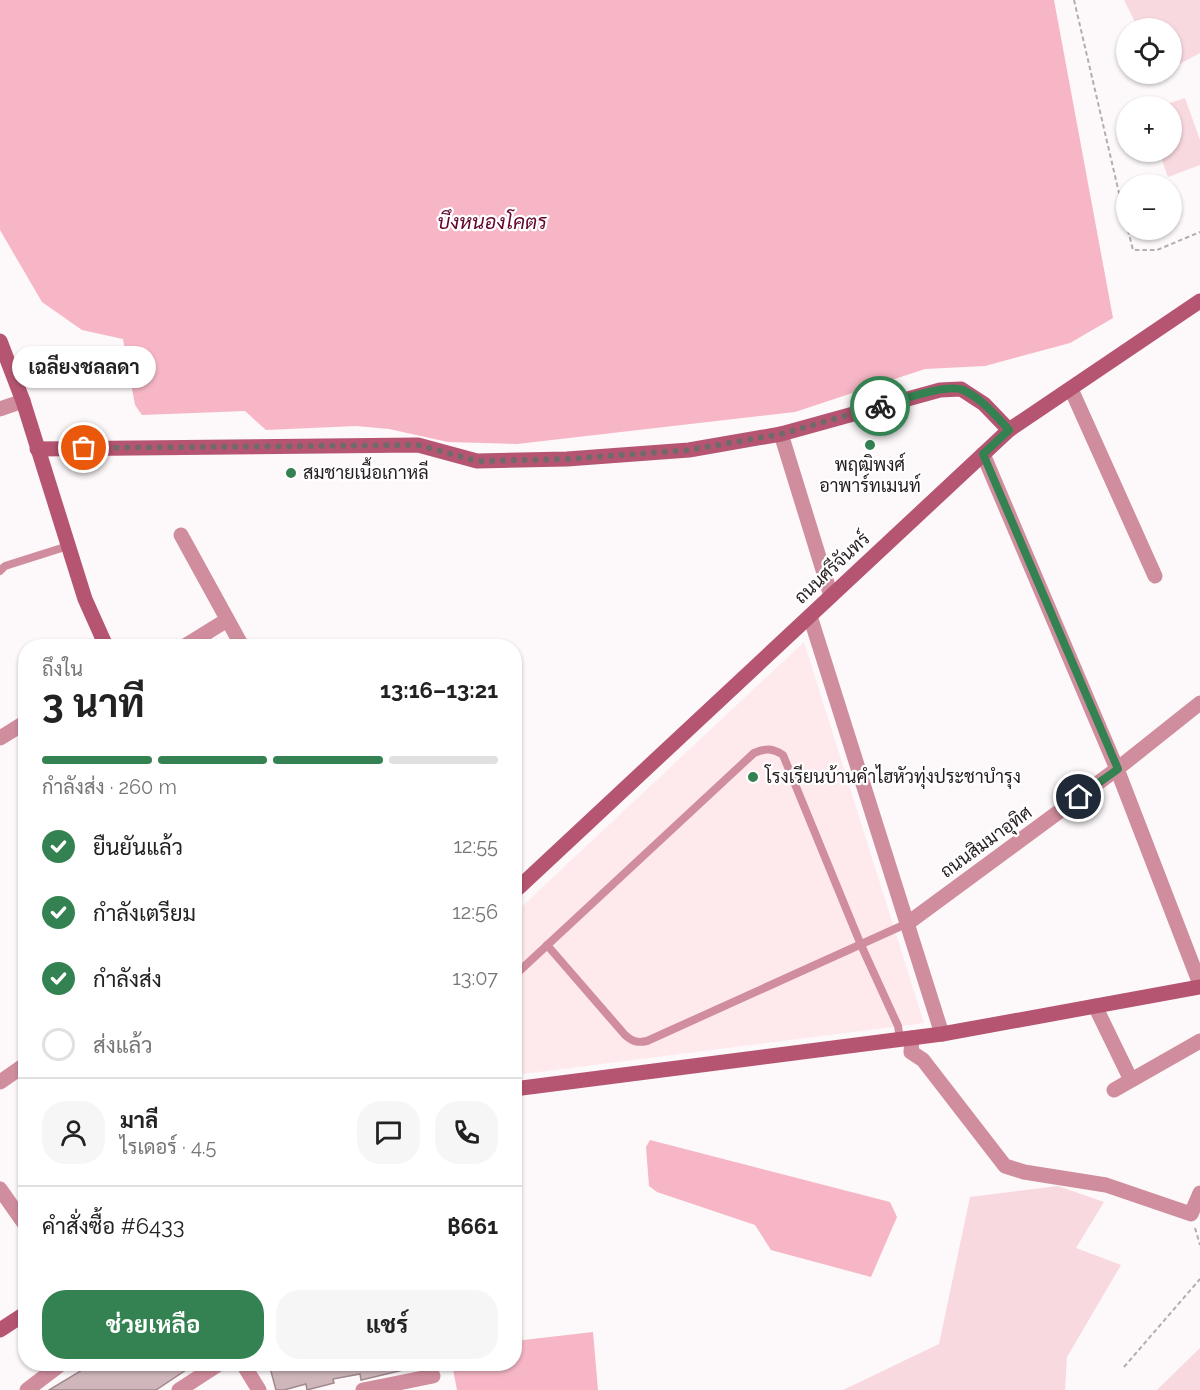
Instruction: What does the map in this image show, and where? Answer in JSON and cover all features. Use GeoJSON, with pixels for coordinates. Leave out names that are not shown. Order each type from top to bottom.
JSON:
{"type":"FeatureCollection","features":[{"type":"Feature","properties":{"kind":"street","name":"ถนนศรีจันทร์"},"geometry":{"type":"LineString","coordinates":[[522,885],[1009,430],[1200,301]]}},
{"type":"Feature","properties":{"kind":"street"},"geometry":{"type":"LineString","coordinates":[[0,342],[23,401],[85,599],[103,639]]}},
{"type":"Feature","properties":{"kind":"street"},"geometry":{"type":"LineString","coordinates":[[1071,388],[1155,576]]}},
{"type":"Feature","properties":{"kind":"street"},"geometry":{"type":"LineString","coordinates":[[37,449],[418,445],[477,461],[567,459],[689,450],[781,434],[940,390],[961,389],[984,404],[1009,430]]}},
{"type":"Feature","properties":{"kind":"street"},"geometry":{"type":"LineString","coordinates":[[0,409],[23,401]]}},
{"type":"Feature","properties":{"kind":"street"},"geometry":{"type":"LineString","coordinates":[[781,434],[831,596]]}},
{"type":"Feature","properties":{"kind":"street"},"geometry":{"type":"LineString","coordinates":[[522,1088],[942,1034],[1200,986],[1118,769],[983,454]]}},
{"type":"Feature","properties":{"kind":"street"},"geometry":{"type":"LineString","coordinates":[[181,535],[238,639]]}},
{"type":"Feature","properties":{"kind":"street"},"geometry":{"type":"LineString","coordinates":[[810,616],[942,1034]]}},
{"type":"Feature","properties":{"kind":"street"},"geometry":{"type":"LineString","coordinates":[[196,639],[227,620]]}},
{"type":"Feature","properties":{"kind":"street","name":"ถนนสิมมาอุทิศ"},"geometry":{"type":"LineString","coordinates":[[908,923],[1118,769],[1200,703]]}},
{"type":"Feature","properties":{"kind":"street"},"geometry":{"type":"LineString","coordinates":[[0,738],[18,727]]}},
{"type":"Feature","properties":{"kind":"street"},"geometry":{"type":"LineString","coordinates":[[1095,1006],[1131,1080]]}},
{"type":"Feature","properties":{"kind":"street"},"geometry":{"type":"LineString","coordinates":[[906,1039],[911,1052],[923,1060],[1005,1166],[1024,1172],[1106,1185],[1191,1214],[1200,1192]]}},
{"type":"Feature","properties":{"kind":"street"},"geometry":{"type":"LineString","coordinates":[[1113,1090],[1200,1041]]}},
{"type":"Feature","properties":{"kind":"street"},"geometry":{"type":"LineString","coordinates":[[0,1082],[18,1070]]}},
{"type":"Feature","properties":{"kind":"street"},"geometry":{"type":"LineString","coordinates":[[1,1191],[18,1215]]}},
{"type":"Feature","properties":{"kind":"street"},"geometry":{"type":"LineString","coordinates":[[0,1330],[18,1318]]}},
{"type":"Feature","properties":{"kind":"street"},"geometry":{"type":"LineString","coordinates":[[27,1390],[52,1371]]}},
{"type":"Feature","properties":{"kind":"street"},"geometry":{"type":"LineString","coordinates":[[179,1390],[208,1371]]}},
{"type":"Feature","properties":{"kind":"street"},"geometry":{"type":"LineString","coordinates":[[247,1371],[259,1390]]}},
{"type":"Feature","properties":{"kind":"street"},"geometry":{"type":"LineString","coordinates":[[363,1390],[433,1376]]}},
{"type":"Feature","properties":{"kind":"lane"},"geometry":{"type":"LineString","coordinates":[[2,566],[68,546]]}},
{"type":"Feature","properties":{"kind":"lane"},"geometry":{"type":"LineString","coordinates":[[522,968],[754,753],[766,748],[774,749],[783,755],[861,945],[906,1039]]}},
{"type":"Feature","properties":{"kind":"lane"},"geometry":{"type":"LineString","coordinates":[[547,945],[625,1035],[631,1041],[639,1043],[908,923]]}},
{"type":"Feature","properties":{"kind":"path"},"geometry":{"type":"LineString","coordinates":[[1074,0],[1116,180]]}},
{"type":"Feature","properties":{"kind":"path"},"geometry":{"type":"LineString","coordinates":[[1182,240],[1200,232]]}},
{"type":"Feature","properties":{"kind":"path"},"geometry":{"type":"LineString","coordinates":[[1130,240],[1133,250],[1157,250],[1181,240]]}},
{"type":"Feature","properties":{"kind":"path"},"geometry":{"type":"LineString","coordinates":[[1191,1214],[1200,1245]]}},
{"type":"Feature","properties":{"kind":"path"},"geometry":{"type":"LineString","coordinates":[[1124,1367],[1200,1279]]}},
{"type":"Feature","properties":{"kind":"shaded area"},"geometry":{"type":"Polygon","coordinates":[[[1124,0],[1200,0],[1200,53],[1182,63],[1182,18],[1133,18],[1124,0]]]}},
{"type":"Feature","properties":{"kind":"shaded area"},"geometry":{"type":"Polygon","coordinates":[[[1185,98],[1200,140],[1200,165],[1176,174],[1167,174],[1163,162],[1182,162],[1182,99],[1185,98]]]}},
{"type":"Feature","properties":{"kind":"shaded area","name":"โรงเรียนบ้านคำไฮหัวทุ่งประชาบำรุง"},"geometry":{"type":"Polygon","coordinates":[[[804,642],[924,1023],[522,1074],[522,906],[804,642]]]}},
{"type":"Feature","properties":{"kind":"shaded area"},"geometry":{"type":"Polygon","coordinates":[[[1058,1186],[1104,1202],[1076,1248],[1121,1265],[1067,1357],[1065,1390],[843,1390],[939,1344],[970,1197],[1058,1186]]]}},
{"type":"Feature","properties":{"kind":"shaded area"},"geometry":{"type":"Polygon","coordinates":[[[1200,1348],[1200,1390],[1157,1390],[1200,1348]]]}},
{"type":"Feature","properties":{"kind":"water","name":"บึงหนองโคตร"},"geometry":{"type":"Polygon","coordinates":[[[0,0],[1054,0],[1113,318],[1070,343],[985,366],[925,369],[795,412],[517,444],[448,442],[389,429],[356,426],[266,430],[245,411],[142,415],[135,405],[123,339],[82,330],[42,302],[0,230],[0,0]]]}},
{"type":"Feature","properties":{"kind":"water"},"geometry":{"type":"Polygon","coordinates":[[[650,1140],[890,1202],[897,1217],[871,1277],[771,1250],[755,1225],[657,1192],[649,1186],[646,1147],[650,1140]]]}},
{"type":"Feature","properties":{"kind":"water"},"geometry":{"type":"Polygon","coordinates":[[[593,1332],[598,1390],[457,1390],[453,1371],[522,1371],[522,1340],[593,1332]]]}},
{"type":"Feature","properties":{"kind":"building"},"geometry":{"type":"Polygon","coordinates":[[[80,1371],[184,1371],[156,1390],[49,1390],[80,1371]]]}},
{"type":"Feature","properties":{"kind":"building"},"geometry":{"type":"Polygon","coordinates":[[[271,1371],[399,1371],[361,1380],[360,1374],[333,1379],[334,1383],[307,1390],[306,1384],[276,1390],[271,1371]]]}},
{"type":"Feature","properties":{"kind":"way so far"},"geometry":{"type":"LineString","coordinates":[[84,448],[418,445],[477,461],[567,459],[689,450],[781,434],[880,406]]}},
{"type":"Feature","properties":{"kind":"place","name":"พฤฒิพงศ์ อาพาร์ทเมนท์"},"geometry":{"type":"Point","coordinates":[870,445]}},
{"type":"Feature","properties":{"kind":"place","name":"เฉลียงชลลดา"},"geometry":{"type":"Point","coordinates":[84,448]}},
{"type":"Feature","properties":{"kind":"place","name":"สมชายเนื้อเกาหลี"},"geometry":{"type":"Point","coordinates":[291,473]}},
{"type":"Feature","properties":{"kind":"place","name":"โรงเรียนบ้านคำไฮหัวทุ่งประชาบำรุง"},"geometry":{"type":"Point","coordinates":[753,777]}},
{"type":"Feature","properties":{"kind":"route"},"geometry":{"type":"LineString","coordinates":[[880,406],[940,390],[961,389],[984,404],[1009,430],[983,454],[1118,769],[1079,797]]}}]}
